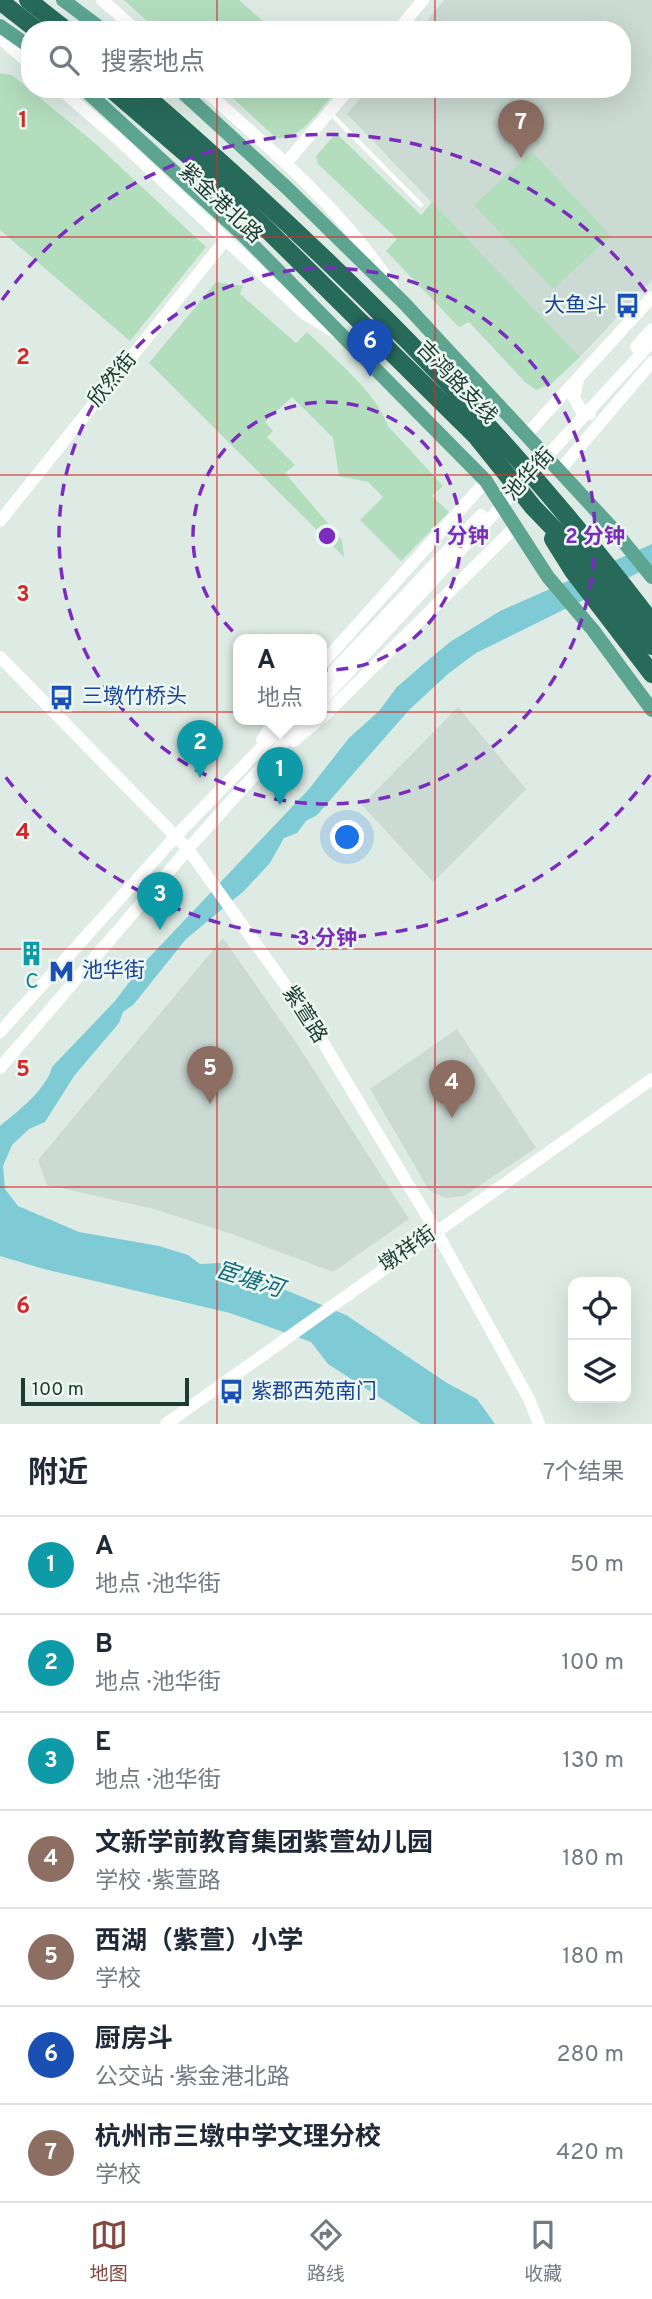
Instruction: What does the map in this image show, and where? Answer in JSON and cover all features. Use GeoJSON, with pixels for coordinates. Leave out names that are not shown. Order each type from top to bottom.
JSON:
{"type":"FeatureCollection","features":[{"type":"Feature","properties":{"kind":"highway"},"geometry":{"type":"LineString","coordinates":[[28,0],[55,21]]}},
{"type":"Feature","properties":{"kind":"highway"},"geometry":{"type":"LineString","coordinates":[[0,1],[26,21]]}},
{"type":"Feature","properties":{"kind":"highway","name":"吉鸿路支线"},"geometry":{"type":"LineString","coordinates":[[121,98],[219,182],[353,312],[476,436],[533,507],[597,555]]}},
{"type":"Feature","properties":{"kind":"highway","name":"吉鸿路支线"},"geometry":{"type":"LineString","coordinates":[[148,98],[230,169],[369,303],[552,495],[597,555],[652,646]]}},
{"type":"Feature","properties":{"kind":"highway"},"geometry":{"type":"LineString","coordinates":[[597,555],[624,601],[652,674]]}},
{"type":"Feature","properties":{"kind":"highway"},"geometry":{"type":"LineString","coordinates":[[624,601],[652,609]]}},
{"type":"Feature","properties":{"kind":"highway","name":"吉鸿路支线"},"geometry":{"type":"LineString","coordinates":[[624,601],[652,624]]}},
{"type":"Feature","properties":{"kind":"main road"},"geometry":{"type":"LineString","coordinates":[[0,9],[8,0]]}},
{"type":"Feature","properties":{"kind":"main road"},"geometry":{"type":"LineString","coordinates":[[63,0],[91,21]]}},
{"type":"Feature","properties":{"kind":"main road"},"geometry":{"type":"LineString","coordinates":[[102,0],[126,21]]}},
{"type":"Feature","properties":{"kind":"main road"},"geometry":{"type":"LineString","coordinates":[[406,21],[423,0]]}},
{"type":"Feature","properties":{"kind":"main road"},"geometry":{"type":"LineString","coordinates":[[0,26],[21,41]]}},
{"type":"Feature","properties":{"kind":"main road"},"geometry":{"type":"LineString","coordinates":[[0,38],[21,56]]}},
{"type":"Feature","properties":{"kind":"main road","name":"紫金港北路"},"geometry":{"type":"LineString","coordinates":[[70,98],[305,314],[354,345]]}},
{"type":"Feature","properties":{"kind":"main road","name":"紫金港北路"},"geometry":{"type":"LineString","coordinates":[[94,98],[243,235],[486,481],[548,577],[584,619],[652,710]]}},
{"type":"Feature","properties":{"kind":"main road"},"geometry":{"type":"LineString","coordinates":[[188,98],[287,188],[405,304],[559,471],[597,555],[652,577]]}},
{"type":"Feature","properties":{"kind":"main road"},"geometry":{"type":"LineString","coordinates":[[213,98],[286,163],[374,257],[405,304]]}},
{"type":"Feature","properties":{"kind":"main road"},"geometry":{"type":"LineString","coordinates":[[286,163],[341,98]]}},
{"type":"Feature","properties":{"kind":"main road","name":"欣然街"},"geometry":{"type":"LineString","coordinates":[[0,521],[226,239]]}},
{"type":"Feature","properties":{"kind":"main road"},"geometry":{"type":"LineString","coordinates":[[526,435],[652,297]]}},
{"type":"Feature","properties":{"kind":"main road","name":"池华街"},"geometry":{"type":"LineString","coordinates":[[327,678],[565,427],[652,329]]}},
{"type":"Feature","properties":{"kind":"main road","name":"池华街"},"geometry":{"type":"LineString","coordinates":[[327,696],[652,342]]}},
{"type":"Feature","properties":{"kind":"main road"},"geometry":{"type":"LineString","coordinates":[[559,471],[652,362]]}},
{"type":"Feature","properties":{"kind":"main road"},"geometry":{"type":"LineString","coordinates":[[578,377],[573,398],[583,414],[600,415],[615,405]]}},
{"type":"Feature","properties":{"kind":"main road"},"geometry":{"type":"LineString","coordinates":[[327,658],[486,481]]}},
{"type":"Feature","properties":{"kind":"main road"},"geometry":{"type":"LineString","coordinates":[[327,712],[514,527]]}},
{"type":"Feature","properties":{"kind":"main road","name":"紫萱路"},"geometry":{"type":"LineString","coordinates":[[0,657],[188,849],[306,1014],[436,1231],[529,1399],[539,1424]]}},
{"type":"Feature","properties":{"kind":"main road"},"geometry":{"type":"LineString","coordinates":[[250,760],[271,725]]}},
{"type":"Feature","properties":{"kind":"main road"},"geometry":{"type":"LineString","coordinates":[[261,768],[286,725]]}},
{"type":"Feature","properties":{"kind":"main road"},"geometry":{"type":"LineString","coordinates":[[0,1032],[176,836],[250,760],[297,725]]}},
{"type":"Feature","properties":{"kind":"main road"},"geometry":{"type":"LineString","coordinates":[[0,1068],[261,768],[313,725]]}},
{"type":"Feature","properties":{"kind":"main road","name":"墩祥街"},"geometry":{"type":"LineString","coordinates":[[166,1424],[652,1079]]}},
{"type":"Feature","properties":{"kind":"lane"},"geometry":{"type":"LineString","coordinates":[[329,112],[421,205]]}},
{"type":"Feature","properties":{"kind":"shaded area"},"geometry":{"type":"Polygon","coordinates":[[[444,0],[652,0],[652,280],[580,357],[347,114],[360,98],[631,98],[631,21],[426,21],[444,0]]]}},
{"type":"Feature","properties":{"kind":"shaded area"},"geometry":{"type":"Polygon","coordinates":[[[458,707],[526,789],[433,882],[362,805],[458,707]]]}},
{"type":"Feature","properties":{"kind":"shaded area"},"geometry":{"type":"Polygon","coordinates":[[[223,938],[299,1047],[409,1219],[333,1272],[235,1235],[154,1209],[47,1185],[38,1160],[223,938]]]}},
{"type":"Feature","properties":{"kind":"shaded area"},"geometry":{"type":"Polygon","coordinates":[[[457,1029],[536,1148],[464,1196],[445,1198],[429,1190],[370,1089],[457,1029]]]}},
{"type":"Feature","properties":{"kind":"green space"},"geometry":{"type":"Polygon","coordinates":[[[124,0],[239,0],[263,21],[147,21],[124,0]]]}},
{"type":"Feature","properties":{"kind":"green space"},"geometry":{"type":"Polygon","coordinates":[[[0,73],[12,75],[21,82],[21,98],[40,98],[96,144],[206,247],[130,341],[0,230],[0,73]]]}},
{"type":"Feature","properties":{"kind":"green space"},"geometry":{"type":"Polygon","coordinates":[[[233,98],[330,98],[303,129],[276,138],[233,98]]]}},
{"type":"Feature","properties":{"kind":"green space"},"geometry":{"type":"Polygon","coordinates":[[[336,133],[421,215],[432,202],[580,357],[551,384],[536,390],[525,382],[469,322],[459,327],[386,251],[397,239],[318,164],[316,156],[336,133]]]}},
{"type":"Feature","properties":{"kind":"green space"},"geometry":{"type":"Polygon","coordinates":[[[532,152],[611,236],[553,289],[474,205],[532,152]]]}},
{"type":"Feature","properties":{"kind":"green space"},"geometry":{"type":"Polygon","coordinates":[[[216,282],[243,286],[240,294],[296,343],[307,332],[364,387],[382,412],[388,426],[443,486],[432,496],[449,512],[401,561],[360,520],[383,497],[368,482],[339,476],[333,438],[292,397],[265,422],[273,431],[267,437],[295,465],[285,473],[342,540],[344,557],[149,363],[216,282]]]}},
{"type":"Feature","properties":{"kind":"water","name":"宦塘河"},"geometry":{"type":"Polygon","coordinates":[[[652,544],[652,566],[476,653],[449,673],[409,710],[317,815],[306,821],[297,833],[284,838],[270,863],[244,891],[186,939],[134,1004],[123,1012],[119,1023],[74,1076],[45,1122],[29,1129],[12,1145],[3,1166],[5,1189],[18,1206],[79,1232],[159,1246],[188,1255],[200,1264],[220,1263],[346,1315],[447,1383],[477,1399],[495,1424],[421,1424],[328,1364],[311,1342],[230,1313],[0,1256],[0,1126],[38,1092],[52,1067],[115,1001],[143,964],[309,789],[349,738],[379,711],[397,687],[450,642],[500,611],[652,544]]]}},
{"type":"Feature","properties":{"kind":"place","name":"杭州市三墩中学文理分校"},"geometry":{"type":"Point","coordinates":[521,158]}},
{"type":"Feature","properties":{"kind":"place","name":"大鱼斗"},"geometry":{"type":"Point","coordinates":[627,306]}},
{"type":"Feature","properties":{"kind":"place","name":"厨房斗"},"geometry":{"type":"Point","coordinates":[370,377]}},
{"type":"Feature","properties":{"kind":"place","name":"三墩竹桥头"},"geometry":{"type":"Point","coordinates":[62,697]}},
{"type":"Feature","properties":{"kind":"place","name":"B"},"geometry":{"type":"Point","coordinates":[200,778]}},
{"type":"Feature","properties":{"kind":"place","name":"A"},"geometry":{"type":"Point","coordinates":[280,805]}},
{"type":"Feature","properties":{"kind":"place","name":"E"},"geometry":{"type":"Point","coordinates":[160,930]}},
{"type":"Feature","properties":{"kind":"place","name":"C"},"geometry":{"type":"Point","coordinates":[32,953]}},
{"type":"Feature","properties":{"kind":"place","name":"池华街"},"geometry":{"type":"Point","coordinates":[62,971]}},
{"type":"Feature","properties":{"kind":"place","name":"西湖（紫萱）小学"},"geometry":{"type":"Point","coordinates":[210,1104]}},
{"type":"Feature","properties":{"kind":"place","name":"文新学前教育集团紫萱幼儿园"},"geometry":{"type":"Point","coordinates":[452,1118]}},
{"type":"Feature","properties":{"kind":"place","name":"紫郡西苑南门"},"geometry":{"type":"Point","coordinates":[231,1392]}}]}
